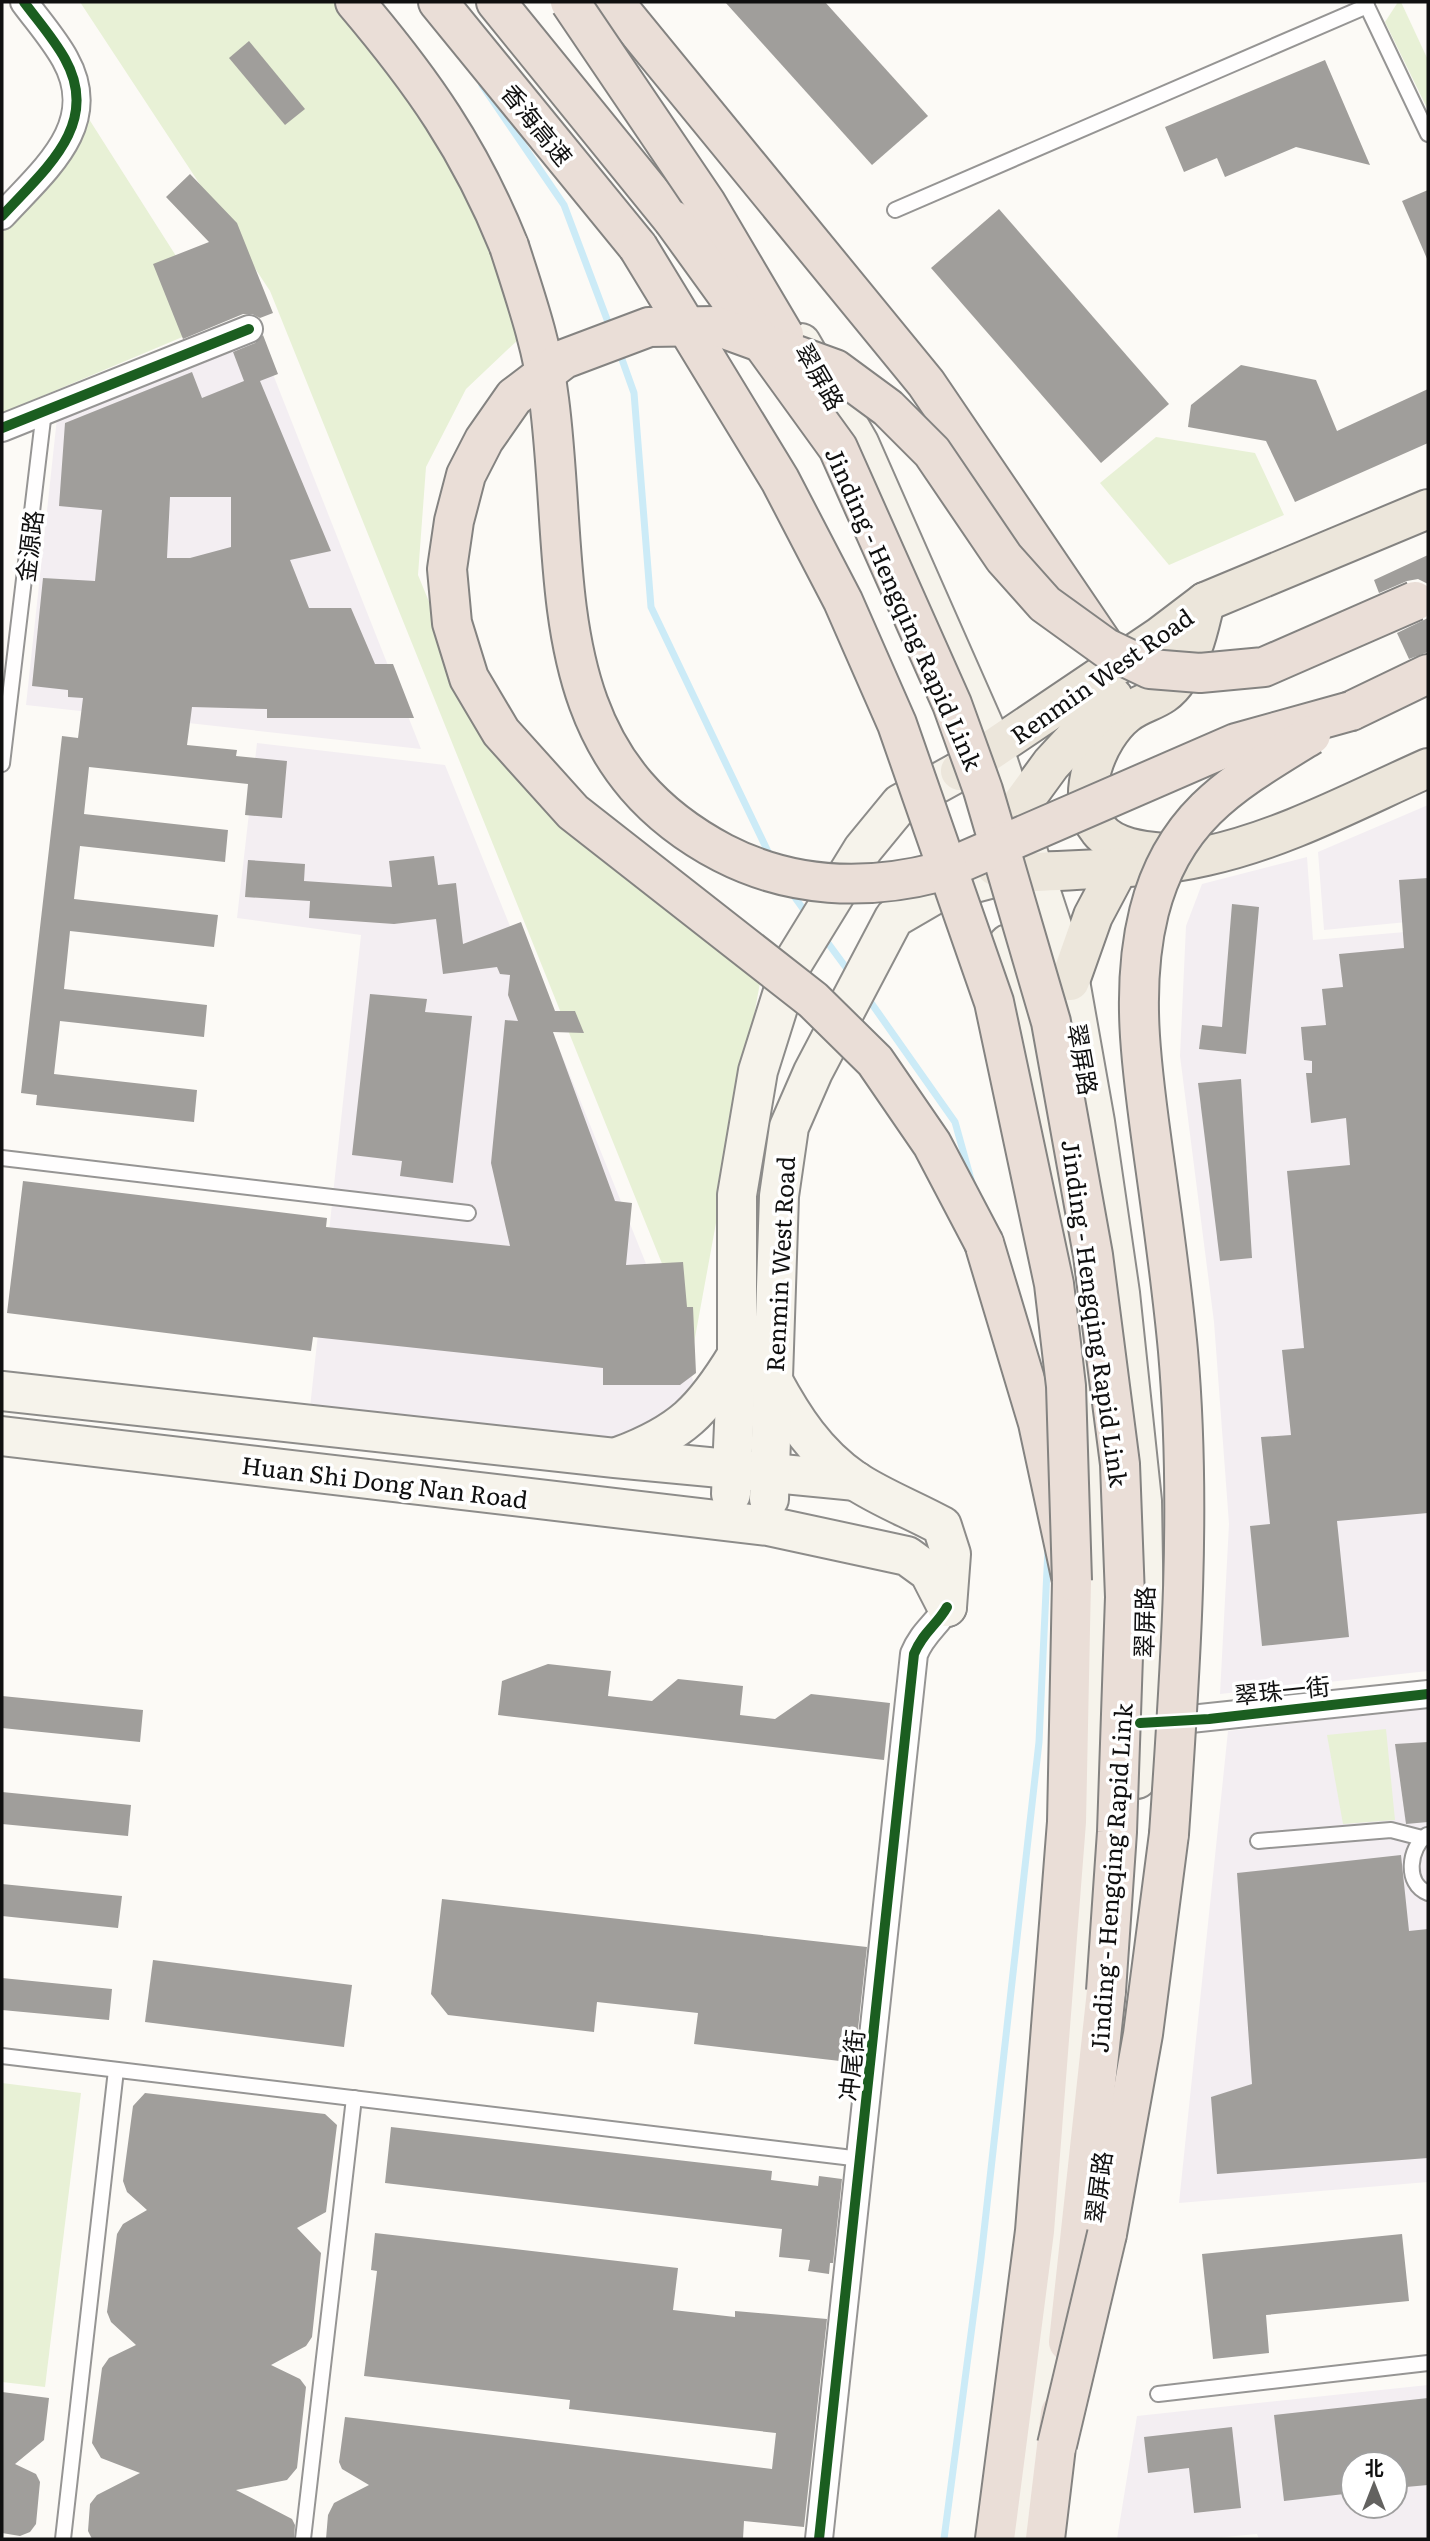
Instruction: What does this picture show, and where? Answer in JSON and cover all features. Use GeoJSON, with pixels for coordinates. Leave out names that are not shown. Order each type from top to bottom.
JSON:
{"type":"FeatureCollection","features":[{"type":"Feature","properties":{"kind":"highway"},"geometry":{"type":"LineString","coordinates":[[355,2],[447,120],[489,194],[509,246],[535,326],[549,398],[564,600],[587,701],[609,749],[629,780],[667,816],[704,842],[772,874],[816,883],[899,882],[939,872],[1236,743],[1351,711]]}},
{"type":"Feature","properties":{"kind":"highway","name":"Jinding - Hengqing Rapid Link"},"geometry":{"type":"LineString","coordinates":[[438,2],[638,247],[780,480],[843,601],[897,724],[994,1002],[1054,1284],[1066,1386],[1072,1581],[1067,1822],[1035,2231],[995,2539]]}},
{"type":"Feature","properties":{"kind":"highway","name":"Jinding - Hengqing Rapid Link"},"geometry":{"type":"LineString","coordinates":[[496,2],[673,220],[838,448],[952,704],[984,790],[1051,1022],[1093,1255],[1120,1464],[1125,1597],[1118,1832],[1106,1991],[1045,2539]]}},
{"type":"Feature","properties":{"kind":"highway"},"geometry":{"type":"LineString","coordinates":[[570,2],[706,203],[788,341],[838,448]]}},
{"type":"Feature","properties":{"kind":"highway"},"geometry":{"type":"LineString","coordinates":[[614,2],[926,383],[1106,648]]}},
{"type":"Feature","properties":{"kind":"highway"},"geometry":{"type":"LineString","coordinates":[[1072,1581],[1038,1423],[985,1243],[932,1144],[875,1061],[813,1000],[573,812],[501,732],[468,678],[452,622],[447,569],[454,522],[466,475],[484,440],[514,397],[564,359],[649,327],[716,326],[835,369],[888,408],[932,452],[1012,567],[1045,604],[1106,648],[1150,669],[1200,673],[1264,667],[1428,595]]}},
{"type":"Feature","properties":{"kind":"highway"},"geometry":{"type":"LineString","coordinates":[[1057,2445],[1107,2234],[1143,2034],[1169,1834],[1180,1668],[1184,1516],[1178,1352],[1141,1064],[1140,986],[1149,910],[1184,830],[1200,813],[1269,761],[1351,711],[1428,674]]}},
{"type":"Feature","properties":{"kind":"main road","name":"翠屏路"},"geometry":{"type":"LineString","coordinates":[[504,2],[635,154],[723,288],[823,461],[911,645],[960,771],[1022,993],[1059,1176],[1090,1416],[1095,1579],[1086,1910],[1058,2232],[1020,2539]]}},
{"type":"Feature","properties":{"kind":"main road","name":"翠屏路"},"geometry":{"type":"LineString","coordinates":[[556,2],[657,120],[766,282],[859,443],[994,748],[1070,981],[1095,1122],[1120,1293],[1142,1501],[1144,1621],[1131,1901],[1057,2539]]}},
{"type":"Feature","properties":{"kind":"main road","name":"Renmin West Road"},"geometry":{"type":"LineString","coordinates":[[768,1526],[751,1471],[737,1355],[737,1195],[758,1071],[791,966],[863,849],[901,804],[960,771],[1159,637],[1205,602],[1428,509]]}},
{"type":"Feature","properties":{"kind":"main road"},"geometry":{"type":"LineString","coordinates":[[1204,857],[1144,851],[1113,841],[1098,830],[1087,797],[1091,767],[1107,735],[1127,713],[1160,698],[1177,679],[1196,642],[1205,602]]}},
{"type":"Feature","properties":{"kind":"main road"},"geometry":{"type":"LineString","coordinates":[[990,879],[1016,812],[1059,755],[1146,659],[1159,637]]}},
{"type":"Feature","properties":{"kind":"main road","name":"Renmin West Road"},"geometry":{"type":"LineString","coordinates":[[751,1471],[772,1379],[779,1196],[789,1127],[813,1072],[894,918],[937,893],[990,879],[1036,872],[1119,867],[1204,857],[1268,839],[1428,768]]}},
{"type":"Feature","properties":{"kind":"main road"},"geometry":{"type":"LineString","coordinates":[[1070,981],[1093,916],[1119,867]]}},
{"type":"Feature","properties":{"kind":"main road"},"geometry":{"type":"LineString","coordinates":[[615,1458],[658,1442],[693,1416],[717,1387],[737,1355]]}},
{"type":"Feature","properties":{"kind":"main road"},"geometry":{"type":"LineString","coordinates":[[772,1379],[810,1439],[830,1461],[856,1481],[942,1526],[951,1555],[947,1607]]}},
{"type":"Feature","properties":{"kind":"main road","name":"Huan Shi Dong Nan Road"},"geometry":{"type":"LineString","coordinates":[[2,1391],[615,1458],[856,1481]]}},
{"type":"Feature","properties":{"kind":"main road","name":"Huan Shi Dong Nan Road"},"geometry":{"type":"LineString","coordinates":[[2,1436],[768,1526],[906,1556],[929,1573],[947,1607]]}},
{"type":"Feature","properties":{"kind":"main road"},"geometry":{"type":"LineString","coordinates":[[729,1522],[751,1471]]}},
{"type":"Feature","properties":{"kind":"street"},"geometry":{"type":"LineString","coordinates":[[2,216],[45,169],[73,132],[78,94],[66,60],[24,2]]}},
{"type":"Feature","properties":{"kind":"street"},"geometry":{"type":"LineString","coordinates":[[2,428],[249,329]]}},
{"type":"Feature","properties":{"kind":"street","name":"冲尾街"},"geometry":{"type":"LineString","coordinates":[[819,2539],[914,1654],[928,1628],[942,1616],[947,1607]]}},
{"type":"Feature","properties":{"kind":"street","name":"翠珠一街"},"geometry":{"type":"LineString","coordinates":[[1140,1723],[1209,1719],[1428,1694]]}},
{"type":"Feature","properties":{"kind":"lane"},"geometry":{"type":"LineString","coordinates":[[895,210],[1366,4],[1428,134]]}},
{"type":"Feature","properties":{"kind":"lane","name":"金源路"},"geometry":{"type":"LineString","coordinates":[[2,764],[44,411]]}},
{"type":"Feature","properties":{"kind":"lane"},"geometry":{"type":"LineString","coordinates":[[2,1158],[468,1213]]}},
{"type":"Feature","properties":{"kind":"lane"},"geometry":{"type":"LineString","coordinates":[[1258,1841],[1391,1830],[1425,1836],[1411,1856],[1411,1865],[1416,1881],[1428,1893]]}},
{"type":"Feature","properties":{"kind":"lane"},"geometry":{"type":"LineString","coordinates":[[2,2056],[861,2159]]}},
{"type":"Feature","properties":{"kind":"lane"},"geometry":{"type":"LineString","coordinates":[[63,2539],[116,2070]]}},
{"type":"Feature","properties":{"kind":"lane"},"geometry":{"type":"LineString","coordinates":[[303,2539],[355,2098]]}},
{"type":"Feature","properties":{"kind":"lane"},"geometry":{"type":"LineString","coordinates":[[1158,2394],[1428,2363]]}},
{"type":"Feature","properties":{"kind":"shaded area"},"geometry":{"type":"Polygon","coordinates":[[[249,345],[263,349],[421,749],[26,705],[57,418],[249,345]]]}},
{"type":"Feature","properties":{"kind":"shaded area"},"geometry":{"type":"Polygon","coordinates":[[[257,743],[445,765],[701,1400],[631,1454],[309,1417],[361,935],[237,918],[257,743]]]}},
{"type":"Feature","properties":{"kind":"shaded area"},"geometry":{"type":"Polygon","coordinates":[[[1428,805],[1428,920],[1324,930],[1318,852],[1428,805]]]}},
{"type":"Feature","properties":{"kind":"shaded area"},"geometry":{"type":"Polygon","coordinates":[[[1307,857],[1313,940],[1428,930],[1428,1671],[1220,1694],[1229,1524],[1214,1322],[1180,1056],[1186,926],[1202,884],[1307,857]]]}},
{"type":"Feature","properties":{"kind":"shaded area"},"geometry":{"type":"Polygon","coordinates":[[[1428,1708],[1428,2182],[1179,2203],[1228,1731],[1428,1708]]]}},
{"type":"Feature","properties":{"kind":"shaded area"},"geometry":{"type":"Polygon","coordinates":[[[1428,2385],[1428,2539],[1259,2539],[1257,2534],[1203,2539],[1117,2539],[1137,2416],[1428,2385]]]}},
{"type":"Feature","properties":{"kind":"green space"},"geometry":{"type":"Polygon","coordinates":[[[80,2],[339,2],[499,222],[522,336],[466,389],[426,467],[418,575],[473,709],[762,972],[694,1343],[270,291],[80,2]]]}},
{"type":"Feature","properties":{"kind":"green space"},"geometry":{"type":"Polygon","coordinates":[[[1398,2],[1401,2],[1428,60],[1428,110],[1385,22],[1398,2]]]}},
{"type":"Feature","properties":{"kind":"green space"},"geometry":{"type":"Polygon","coordinates":[[[80,105],[218,322],[2,413],[2,233],[82,138],[80,105]]]}},
{"type":"Feature","properties":{"kind":"green space"},"geometry":{"type":"Polygon","coordinates":[[[1156,437],[1255,453],[1284,515],[1169,565],[1100,483],[1156,437]]]}},
{"type":"Feature","properties":{"kind":"green space"},"geometry":{"type":"Polygon","coordinates":[[[1386,1729],[1395,1820],[1343,1824],[1327,1735],[1386,1729]]]}},
{"type":"Feature","properties":{"kind":"green space"},"geometry":{"type":"Polygon","coordinates":[[[2,2083],[81,2093],[45,2387],[2,2382],[2,2083]]]}},
{"type":"Feature","properties":{"kind":"building"},"geometry":{"type":"Polygon","coordinates":[[[725,2],[825,2],[928,116],[872,165],[725,2]]]}},
{"type":"Feature","properties":{"kind":"building"},"geometry":{"type":"Polygon","coordinates":[[[249,41],[305,109],[285,125],[229,58],[249,41]]]}},
{"type":"Feature","properties":{"kind":"building"},"geometry":{"type":"Polygon","coordinates":[[[1325,60],[1370,165],[1296,147],[1225,177],[1217,158],[1184,172],[1165,127],[1325,60]]]}},
{"type":"Feature","properties":{"kind":"building"},"geometry":{"type":"Polygon","coordinates":[[[190,174],[237,223],[273,313],[260,318],[243,314],[183,339],[153,264],[209,242],[166,197],[190,174]]]}},
{"type":"Feature","properties":{"kind":"building"},"geometry":{"type":"Polygon","coordinates":[[[1428,190],[1428,261],[1402,201],[1428,190]]]}},
{"type":"Feature","properties":{"kind":"building"},"geometry":{"type":"Polygon","coordinates":[[[999,209],[1169,404],[1101,463],[931,268],[999,209]]]}},
{"type":"Feature","properties":{"kind":"building"},"geometry":{"type":"Polygon","coordinates":[[[263,335],[278,374],[260,381],[331,551],[290,560],[309,608],[351,608],[375,664],[393,664],[414,718],[267,718],[267,709],[192,707],[187,745],[237,750],[236,756],[287,761],[282,818],[245,815],[248,784],[89,767],[84,814],[228,830],[225,862],[80,846],[74,899],[218,915],[214,947],[70,931],[64,989],[207,1005],[204,1037],[60,1021],[54,1074],[197,1090],[194,1122],[36,1105],[37,1095],[21,1093],[62,736],[78,738],[83,698],[68,697],[68,690],[32,686],[43,578],[95,581],[102,510],[59,506],[65,423],[192,372],[202,398],[244,381],[233,352],[255,343],[263,335]],[[170,497],[167,558],[190,558],[231,547],[231,497],[170,497]]]}},
{"type":"Feature","properties":{"kind":"building"},"geometry":{"type":"Polygon","coordinates":[[[1241,365],[1316,380],[1337,431],[1428,389],[1428,443],[1295,502],[1266,441],[1188,427],[1191,405],[1241,365]]]}},
{"type":"Feature","properties":{"kind":"building"},"geometry":{"type":"Polygon","coordinates":[[[1428,555],[1428,584],[1418,579],[1407,581],[1379,593],[1374,580],[1428,555]]]}},
{"type":"Feature","properties":{"kind":"building"},"geometry":{"type":"Polygon","coordinates":[[[1428,618],[1428,652],[1409,659],[1397,633],[1428,618]]]}},
{"type":"Feature","properties":{"kind":"building"},"geometry":{"type":"Polygon","coordinates":[[[434,856],[438,885],[456,883],[463,944],[521,922],[555,1011],[575,1011],[584,1033],[553,1032],[615,1201],[632,1203],[626,1265],[683,1262],[687,1307],[693,1307],[696,1373],[680,1385],[603,1385],[603,1368],[313,1337],[311,1351],[7,1313],[23,1181],[327,1218],[326,1227],[510,1246],[491,1163],[505,1020],[518,1021],[508,995],[510,975],[500,974],[497,967],[443,974],[436,919],[394,924],[309,918],[310,901],[245,897],[248,860],[305,864],[304,881],[392,887],[389,861],[434,856]]]}},
{"type":"Feature","properties":{"kind":"building"},"geometry":{"type":"Polygon","coordinates":[[[1428,878],[1428,1513],[1337,1521],[1349,1637],[1262,1646],[1250,1526],[1270,1524],[1261,1437],[1291,1435],[1282,1350],[1304,1348],[1287,1171],[1350,1165],[1346,1118],[1311,1123],[1306,1073],[1312,1073],[1312,1061],[1304,1060],[1301,1027],[1326,1025],[1322,989],[1343,987],[1339,954],[1404,948],[1399,880],[1428,878]]]}},
{"type":"Feature","properties":{"kind":"building"},"geometry":{"type":"Polygon","coordinates":[[[1232,904],[1259,907],[1246,1054],[1199,1049],[1202,1025],[1222,1027],[1232,904]]]}},
{"type":"Feature","properties":{"kind":"building"},"geometry":{"type":"Polygon","coordinates":[[[370,994],[427,999],[425,1012],[472,1016],[453,1183],[400,1176],[402,1161],[352,1155],[370,994]]]}},
{"type":"Feature","properties":{"kind":"building"},"geometry":{"type":"Polygon","coordinates":[[[1241,1079],[1252,1258],[1220,1261],[1198,1083],[1241,1079]]]}},
{"type":"Feature","properties":{"kind":"building"},"geometry":{"type":"Polygon","coordinates":[[[548,1664],[611,1671],[608,1696],[652,1701],[678,1679],[743,1686],[740,1715],[775,1719],[811,1694],[890,1703],[884,1760],[498,1715],[502,1681],[548,1664]]]}},
{"type":"Feature","properties":{"kind":"building"},"geometry":{"type":"Polygon","coordinates":[[[2,1696],[143,1710],[140,1742],[2,1728],[2,1696]]]}},
{"type":"Feature","properties":{"kind":"building"},"geometry":{"type":"Polygon","coordinates":[[[1428,1742],[1428,1822],[1406,1824],[1395,1744],[1428,1742]]]}},
{"type":"Feature","properties":{"kind":"building"},"geometry":{"type":"Polygon","coordinates":[[[2,1792],[131,1805],[128,1836],[2,1824],[2,1792]]]}},
{"type":"Feature","properties":{"kind":"building"},"geometry":{"type":"Polygon","coordinates":[[[1401,1855],[1409,1931],[1428,1929],[1428,2158],[1217,2174],[1211,2097],[1252,2084],[1237,1873],[1401,1855]]]}},
{"type":"Feature","properties":{"kind":"building"},"geometry":{"type":"Polygon","coordinates":[[[2,1884],[122,1896],[118,1928],[2,1916],[2,1884]]]}},
{"type":"Feature","properties":{"kind":"building"},"geometry":{"type":"Polygon","coordinates":[[[442,1899],[867,1947],[856,2047],[840,2061],[694,2044],[698,2013],[597,2002],[594,2032],[448,2015],[431,1994],[442,1899]]]}},
{"type":"Feature","properties":{"kind":"building"},"geometry":{"type":"Polygon","coordinates":[[[153,1960],[352,1985],[344,2047],[145,2022],[153,1960]]]}},
{"type":"Feature","properties":{"kind":"building"},"geometry":{"type":"Polygon","coordinates":[[[2,1978],[112,1989],[109,2020],[2,2010],[2,1978]]]}},
{"type":"Feature","properties":{"kind":"building"},"geometry":{"type":"Polygon","coordinates":[[[145,2093],[325,2114],[337,2125],[326,2212],[297,2228],[321,2253],[312,2337],[306,2346],[271,2365],[300,2379],[306,2387],[297,2468],[287,2480],[236,2490],[292,2519],[295,2525],[294,2539],[92,2539],[88,2531],[90,2504],[97,2495],[140,2473],[101,2458],[92,2443],[102,2368],[109,2358],[136,2345],[111,2322],[107,2312],[117,2234],[123,2224],[147,2210],[127,2192],[123,2181],[133,2106],[145,2093]]]}},
{"type":"Feature","properties":{"kind":"building"},"geometry":{"type":"Polygon","coordinates":[[[391,2127],[772,2171],[771,2180],[818,2186],[819,2176],[842,2179],[833,2263],[830,2263],[829,2274],[808,2271],[810,2260],[779,2257],[782,2229],[385,2183],[391,2127]]]}},
{"type":"Feature","properties":{"kind":"building"},"geometry":{"type":"Polygon","coordinates":[[[375,2233],[678,2268],[673,2310],[735,2317],[735,2311],[827,2319],[804,2527],[744,2521],[743,2539],[326,2539],[328,2515],[334,2503],[369,2485],[342,2469],[339,2462],[345,2417],[772,2469],[776,2433],[569,2409],[570,2400],[364,2376],[377,2271],[371,2270],[375,2233]]]}},
{"type":"Feature","properties":{"kind":"building"},"geometry":{"type":"Polygon","coordinates":[[[1402,2234],[1409,2301],[1266,2315],[1269,2353],[1213,2359],[1202,2254],[1402,2234]]]}},
{"type":"Feature","properties":{"kind":"building"},"geometry":{"type":"Polygon","coordinates":[[[2,2392],[49,2398],[44,2440],[15,2464],[36,2474],[40,2482],[36,2524],[30,2532],[20,2536],[2,2533],[2,2392]]]}},
{"type":"Feature","properties":{"kind":"building"},"geometry":{"type":"Polygon","coordinates":[[[1428,2398],[1428,2485],[1409,2487],[1409,2450],[1339,2450],[1339,2495],[1284,2501],[1274,2415],[1428,2398]]]}},
{"type":"Feature","properties":{"kind":"building"},"geometry":{"type":"Polygon","coordinates":[[[1232,2427],[1241,2508],[1194,2513],[1189,2468],[1148,2473],[1144,2437],[1232,2427]]]}},
{"type":"Feature","properties":{"kind":"waterway"},"geometry":{"type":"LineString","coordinates":[[482,85],[564,205],[611,330]]}},
{"type":"Feature","properties":{"kind":"waterway"},"geometry":{"type":"LineString","coordinates":[[619,351],[634,393],[651,607],[771,858]]}},
{"type":"Feature","properties":{"kind":"waterway"},"geometry":{"type":"LineString","coordinates":[[791,892],[809,917]]}},
{"type":"Feature","properties":{"kind":"waterway"},"geometry":{"type":"LineString","coordinates":[[822,935],[850,973]]}},
{"type":"Feature","properties":{"kind":"waterway"},"geometry":{"type":"LineString","coordinates":[[867,997],[955,1122],[972,1183]]}},
{"type":"Feature","properties":{"kind":"waterway"},"geometry":{"type":"LineString","coordinates":[[944,2539],[981,2258],[1039,1742],[1048,1548]]}},
{"type":"Feature","properties":{"kind":"cycle path"},"geometry":{"type":"LineString","coordinates":[[2,216],[50,164],[63,145],[72,126],[77,105],[75,83],[65,59],[24,2]]}},
{"type":"Feature","properties":{"kind":"cycle path"},"geometry":{"type":"LineString","coordinates":[[2,428],[249,329]]}},
{"type":"Feature","properties":{"kind":"cycle path"},"geometry":{"type":"LineString","coordinates":[[819,2539],[914,1654],[947,1607]]}},
{"type":"Feature","properties":{"kind":"cycle path"},"geometry":{"type":"LineString","coordinates":[[1140,1723],[1209,1719],[1428,1694]]}}]}
